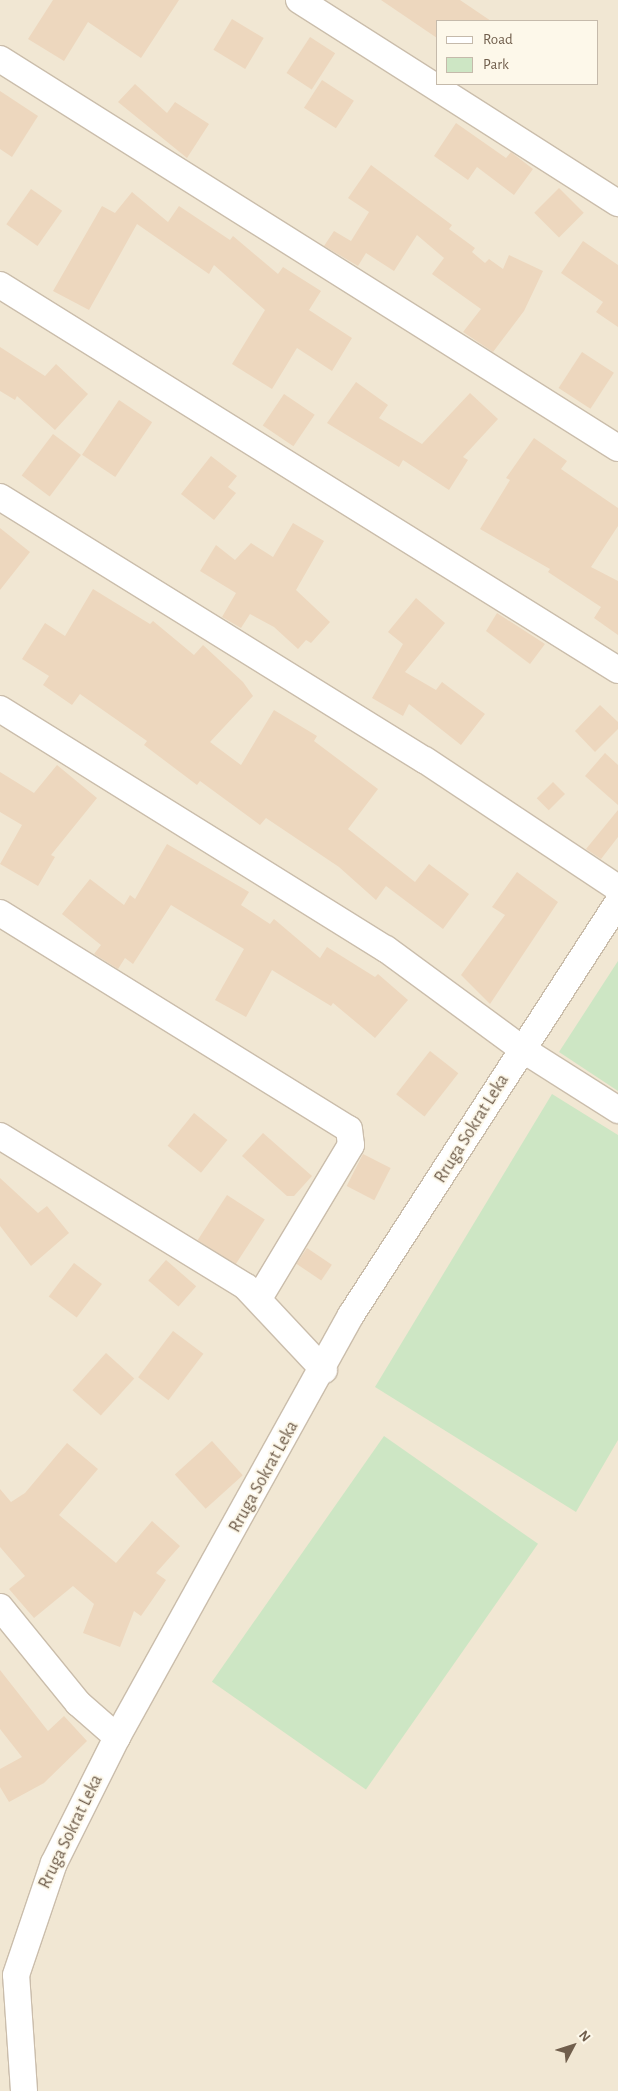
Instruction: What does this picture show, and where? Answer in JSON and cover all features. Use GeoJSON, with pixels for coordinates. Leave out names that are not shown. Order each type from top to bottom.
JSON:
{"type":"FeatureCollection","features":[{"type":"Feature","properties":{"kind":"street"},"geometry":{"type":"LineString","coordinates":[[299,0],[618,203]]}},
{"type":"Feature","properties":{"kind":"street"},"geometry":{"type":"LineString","coordinates":[[0,59],[618,448]]}},
{"type":"Feature","properties":{"kind":"street"},"geometry":{"type":"LineString","coordinates":[[0,285],[618,670]]}},
{"type":"Feature","properties":{"kind":"street"},"geometry":{"type":"LineString","coordinates":[[0,497],[426,760],[618,888]]}},
{"type":"Feature","properties":{"kind":"street"},"geometry":{"type":"LineString","coordinates":[[0,709],[386,949],[522,1049],[618,1110]]}},
{"type":"Feature","properties":{"kind":"street","name":"Rruga Sokrat Leka"},"geometry":{"type":"LineString","coordinates":[[24,2091],[16,1975],[54,1863],[117,1737],[324,1370],[356,1308],[618,903]]}},
{"type":"Feature","properties":{"kind":"street"},"geometry":{"type":"LineString","coordinates":[[0,913],[349,1129],[351,1145],[258,1298]]}},
{"type":"Feature","properties":{"kind":"street"},"geometry":{"type":"LineString","coordinates":[[0,1136],[258,1298],[324,1370]]}},
{"type":"Feature","properties":{"kind":"street"},"geometry":{"type":"LineString","coordinates":[[0,1607],[78,1703],[117,1737]]}},
{"type":"Feature","properties":{"kind":"street"},"geometry":{"type":"LineString","coordinates":[[0,1950],[16,1975]]}},
{"type":"Feature","properties":{"kind":"shaded area"},"geometry":{"type":"Polygon","coordinates":[[[0,0],[618,0],[618,2091],[0,2091],[0,0]]]}},
{"type":"Feature","properties":{"kind":"green space"},"geometry":{"type":"Polygon","coordinates":[[[618,961],[618,1091],[559,1052],[618,961]]]}},
{"type":"Feature","properties":{"kind":"green space"},"geometry":{"type":"Polygon","coordinates":[[[552,1094],[618,1135],[618,1440],[576,1512],[375,1387],[552,1094]]]}},
{"type":"Feature","properties":{"kind":"green space"},"geometry":{"type":"Polygon","coordinates":[[[384,1436],[538,1544],[366,1790],[212,1682],[384,1436]]]}},
{"type":"Feature","properties":{"kind":"building"},"geometry":{"type":"Polygon","coordinates":[[[53,0],[179,0],[141,58],[88,22],[64,61],[28,39],[53,0]]]}},
{"type":"Feature","properties":{"kind":"building"},"geometry":{"type":"Polygon","coordinates":[[[381,0],[460,0],[490,20],[436,20],[436,37],[381,0]]]}},
{"type":"Feature","properties":{"kind":"building"},"geometry":{"type":"Polygon","coordinates":[[[232,19],[264,38],[245,69],[213,50],[232,19]]]}},
{"type":"Feature","properties":{"kind":"building"},"geometry":{"type":"Polygon","coordinates":[[[310,37],[335,53],[312,89],[287,73],[310,37]]]}},
{"type":"Feature","properties":{"kind":"building"},"geometry":{"type":"Polygon","coordinates":[[[322,80],[354,101],[336,128],[304,108],[322,80]]]}},
{"type":"Feature","properties":{"kind":"building"},"geometry":{"type":"Polygon","coordinates":[[[135,84],[167,113],[175,102],[209,124],[187,158],[118,102],[135,84]]]}},
{"type":"Feature","properties":{"kind":"building"},"geometry":{"type":"Polygon","coordinates":[[[0,91],[38,116],[12,157],[0,149],[0,91]]]}},
{"type":"Feature","properties":{"kind":"building"},"geometry":{"type":"Polygon","coordinates":[[[456,123],[506,158],[511,152],[533,169],[514,195],[477,167],[468,180],[434,156],[456,123]]]}},
{"type":"Feature","properties":{"kind":"building"},"geometry":{"type":"Polygon","coordinates":[[[371,165],[452,225],[449,229],[475,248],[472,252],[485,263],[489,259],[503,269],[509,255],[543,271],[524,311],[493,352],[463,332],[481,309],[432,274],[444,258],[417,235],[394,271],[366,253],[358,266],[324,246],[334,231],[351,241],[369,212],[348,198],[371,165]]]}},
{"type":"Feature","properties":{"kind":"building"},"geometry":{"type":"Polygon","coordinates":[[[559,188],[584,213],[559,237],[534,213],[559,188]]]}},
{"type":"Feature","properties":{"kind":"building"},"geometry":{"type":"Polygon","coordinates":[[[31,189],[62,211],[37,246],[6,224],[31,189]]]}},
{"type":"Feature","properties":{"kind":"building"},"geometry":{"type":"Polygon","coordinates":[[[132,192],[168,222],[179,206],[230,240],[233,236],[278,274],[283,267],[321,291],[309,310],[352,338],[332,371],[297,348],[272,389],[232,364],[265,310],[214,265],[209,274],[137,224],[89,310],[53,291],[102,206],[115,213],[132,192]]]}},
{"type":"Feature","properties":{"kind":"building"},"geometry":{"type":"Polygon","coordinates":[[[583,241],[618,265],[618,327],[596,312],[603,302],[561,273],[583,241]]]}},
{"type":"Feature","properties":{"kind":"building"},"geometry":{"type":"Polygon","coordinates":[[[0,347],[45,376],[56,364],[88,394],[55,430],[17,396],[15,400],[0,391],[0,347]]]}},
{"type":"Feature","properties":{"kind":"building"},"geometry":{"type":"Polygon","coordinates":[[[582,352],[614,373],[590,409],[559,388],[582,352]]]}},
{"type":"Feature","properties":{"kind":"building"},"geometry":{"type":"Polygon","coordinates":[[[356,382],[388,405],[379,418],[422,444],[470,393],[498,419],[463,457],[468,460],[449,490],[403,460],[399,467],[327,423],[356,382]]]}},
{"type":"Feature","properties":{"kind":"building"},"geometry":{"type":"Polygon","coordinates":[[[284,394],[315,415],[293,446],[263,426],[284,394]]]}},
{"type":"Feature","properties":{"kind":"building"},"geometry":{"type":"Polygon","coordinates":[[[119,400],[152,422],[115,477],[82,455],[119,400]]]}},
{"type":"Feature","properties":{"kind":"building"},"geometry":{"type":"Polygon","coordinates":[[[53,434],[81,455],[50,497],[22,476],[53,434]]]}},
{"type":"Feature","properties":{"kind":"building"},"geometry":{"type":"Polygon","coordinates":[[[534,438],[567,461],[561,469],[618,508],[618,526],[591,567],[618,581],[618,635],[594,618],[601,607],[548,572],[550,569],[480,529],[510,480],[506,478],[534,438]]]}},
{"type":"Feature","properties":{"kind":"building"},"geometry":{"type":"Polygon","coordinates":[[[211,456],[237,476],[228,487],[236,493],[214,520],[181,494],[211,456]]]}},
{"type":"Feature","properties":{"kind":"building"},"geometry":{"type":"Polygon","coordinates":[[[293,523],[324,541],[296,590],[330,622],[311,643],[306,640],[298,649],[274,627],[250,614],[241,628],[222,617],[236,593],[200,571],[216,545],[235,560],[251,543],[273,557],[293,523]]]}},
{"type":"Feature","properties":{"kind":"building"},"geometry":{"type":"Polygon","coordinates":[[[0,528],[30,552],[0,590],[0,528]]]}},
{"type":"Feature","properties":{"kind":"building"},"geometry":{"type":"Polygon","coordinates":[[[93,589],[150,624],[153,621],[194,655],[203,645],[243,682],[253,696],[210,742],[241,765],[274,710],[317,736],[314,741],[378,789],[348,829],[415,882],[429,864],[469,894],[443,929],[386,886],[376,900],[339,867],[266,818],[260,825],[200,781],[197,785],[144,745],[147,741],[80,694],[72,705],[43,685],[49,676],[22,659],[45,623],[65,636],[93,589]]]}},
{"type":"Feature","properties":{"kind":"building"},"geometry":{"type":"Polygon","coordinates":[[[416,598],[445,623],[405,672],[436,690],[442,682],[485,714],[461,745],[409,704],[403,716],[372,698],[403,644],[388,632],[416,598]]]}},
{"type":"Feature","properties":{"kind":"building"},"geometry":{"type":"Polygon","coordinates":[[[497,613],[545,644],[530,664],[486,631],[497,613]]]}},
{"type":"Feature","properties":{"kind":"building"},"geometry":{"type":"Polygon","coordinates":[[[600,705],[618,722],[618,729],[595,752],[575,731],[600,705]]]}},
{"type":"Feature","properties":{"kind":"building"},"geometry":{"type":"Polygon","coordinates":[[[605,753],[618,765],[618,805],[585,776],[605,753]]]}},
{"type":"Feature","properties":{"kind":"building"},"geometry":{"type":"Polygon","coordinates":[[[57,765],[97,798],[51,855],[55,857],[38,886],[0,864],[22,825],[0,812],[0,772],[34,793],[57,765]]]}},
{"type":"Feature","properties":{"kind":"building"},"geometry":{"type":"Polygon","coordinates":[[[553,782],[565,794],[549,810],[537,798],[553,782]]]}},
{"type":"Feature","properties":{"kind":"building"},"geometry":{"type":"Polygon","coordinates":[[[618,810],[618,837],[601,859],[586,849],[618,810]]]}},
{"type":"Feature","properties":{"kind":"building"},"geometry":{"type":"Polygon","coordinates":[[[167,844],[249,892],[241,905],[270,924],[274,919],[320,958],[327,947],[375,977],[378,974],[408,1000],[375,1038],[333,1003],[331,1006],[272,970],[246,1017],[215,1000],[244,949],[171,905],[133,964],[125,958],[118,969],[94,954],[101,945],[62,914],[90,879],[124,905],[130,895],[135,899],[167,844]]]}},
{"type":"Feature","properties":{"kind":"building"},"geometry":{"type":"Polygon","coordinates":[[[517,872],[558,902],[490,1004],[461,975],[505,915],[492,907],[517,872]]]}},
{"type":"Feature","properties":{"kind":"building"},"geometry":{"type":"Polygon","coordinates":[[[430,1051],[458,1073],[425,1117],[396,1094],[430,1051]]]}},
{"type":"Feature","properties":{"kind":"building"},"geometry":{"type":"Polygon","coordinates":[[[194,1113],[227,1140],[201,1173],[168,1146],[194,1113]]]}},
{"type":"Feature","properties":{"kind":"building"},"geometry":{"type":"Polygon","coordinates":[[[263,1133],[312,1176],[294,1196],[287,1196],[242,1156],[263,1133]]]}},
{"type":"Feature","properties":{"kind":"building"},"geometry":{"type":"Polygon","coordinates":[[[363,1154],[391,1168],[374,1200],[347,1186],[363,1154]]]}},
{"type":"Feature","properties":{"kind":"building"},"geometry":{"type":"Polygon","coordinates":[[[0,1178],[38,1213],[47,1206],[69,1233],[31,1266],[0,1226],[0,1178]]]}},
{"type":"Feature","properties":{"kind":"building"},"geometry":{"type":"Polygon","coordinates":[[[227,1195],[265,1220],[235,1265],[198,1240],[227,1195]]]}},
{"type":"Feature","properties":{"kind":"building"},"geometry":{"type":"Polygon","coordinates":[[[307,1248],[332,1265],[321,1281],[296,1264],[307,1248]]]}},
{"type":"Feature","properties":{"kind":"building"},"geometry":{"type":"Polygon","coordinates":[[[166,1260],[196,1286],[178,1307],[148,1280],[166,1260]]]}},
{"type":"Feature","properties":{"kind":"building"},"geometry":{"type":"Polygon","coordinates":[[[74,1263],[102,1284],[77,1318],[49,1297],[74,1263]]]}},
{"type":"Feature","properties":{"kind":"building"},"geometry":{"type":"Polygon","coordinates":[[[173,1331],[203,1354],[168,1400],[138,1377],[173,1331]]]}},
{"type":"Feature","properties":{"kind":"building"},"geometry":{"type":"Polygon","coordinates":[[[106,1353],[134,1378],[101,1416],[73,1390],[106,1353]]]}},
{"type":"Feature","properties":{"kind":"building"},"geometry":{"type":"Polygon","coordinates":[[[212,1441],[243,1475],[206,1509],[175,1474],[212,1441]]]}},
{"type":"Feature","properties":{"kind":"building"},"geometry":{"type":"Polygon","coordinates":[[[67,1443],[98,1469],[59,1515],[116,1563],[152,1521],[180,1546],[156,1573],[166,1580],[141,1616],[134,1611],[120,1647],[83,1633],[94,1604],[73,1586],[34,1618],[9,1589],[25,1576],[0,1547],[0,1489],[11,1502],[25,1493],[67,1443]]]}},
{"type":"Feature","properties":{"kind":"building"},"geometry":{"type":"Polygon","coordinates":[[[0,1670],[48,1731],[64,1716],[87,1741],[44,1783],[9,1802],[0,1787],[0,1769],[22,1757],[0,1729],[0,1670]]]}}]}
